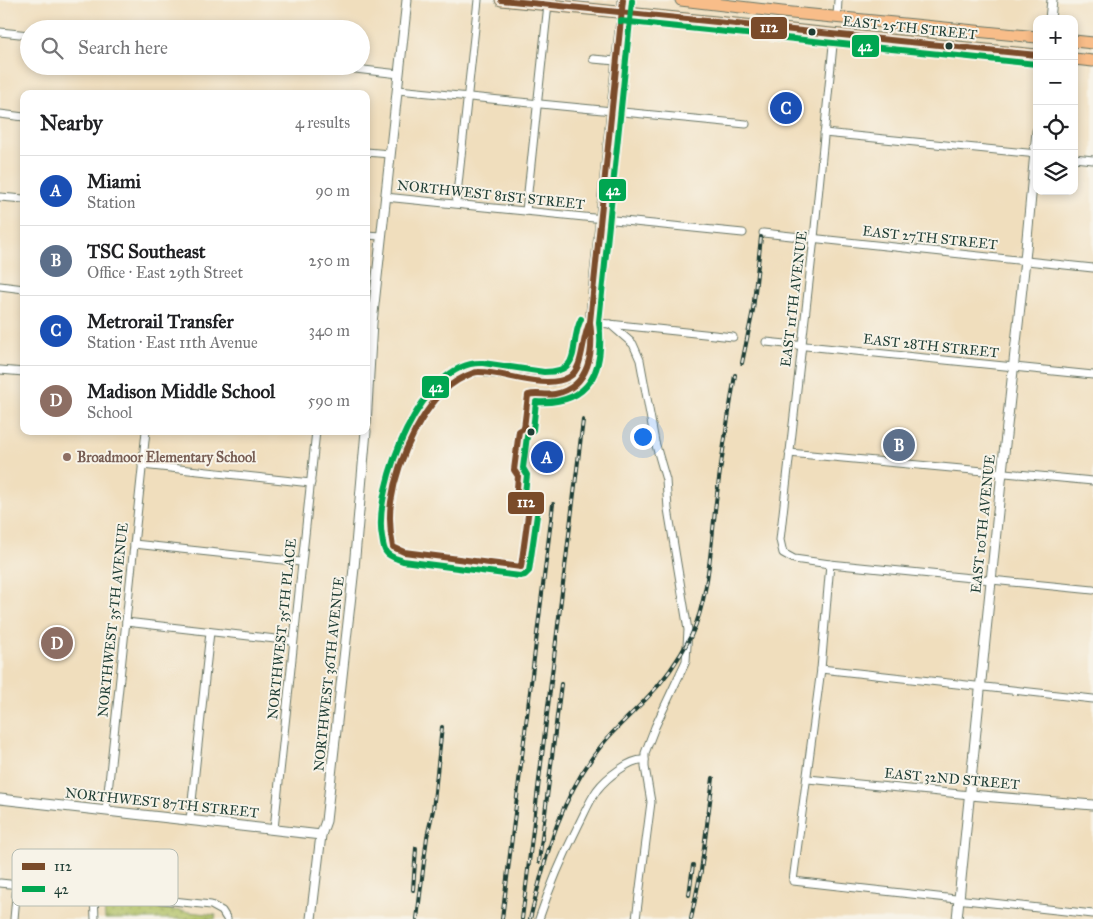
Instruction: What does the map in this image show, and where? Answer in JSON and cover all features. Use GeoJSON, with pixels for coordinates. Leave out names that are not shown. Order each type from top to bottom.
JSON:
{"type":"FeatureCollection","features":[{"type":"Feature","properties":{"kind":"main road","name":"EAST 25TH STREET"},"geometry":{"type":"LineString","coordinates":[[501,0],[1033,55]]}},
{"type":"Feature","properties":{"kind":"main road"},"geometry":{"type":"LineString","coordinates":[[681,0],[1033,37]]}},
{"type":"Feature","properties":{"kind":"main road"},"geometry":{"type":"LineString","coordinates":[[917,44],[918,25]]}},
{"type":"Feature","properties":{"kind":"main road"},"geometry":{"type":"LineString","coordinates":[[1078,41],[1093,43]]}},
{"type":"Feature","properties":{"kind":"main road"},"geometry":{"type":"LineString","coordinates":[[1078,59],[1093,61]]}},
{"type":"Feature","properties":{"kind":"street"},"geometry":{"type":"LineString","coordinates":[[370,315],[381,236],[407,0]]}},
{"type":"Feature","properties":{"kind":"street"},"geometry":{"type":"LineString","coordinates":[[456,203],[478,0]]}},
{"type":"Feature","properties":{"kind":"street"},"geometry":{"type":"LineString","coordinates":[[528,395],[561,392],[574,386],[583,377],[589,364],[593,337],[590,322],[623,0]]}},
{"type":"Feature","properties":{"kind":"street"},"geometry":{"type":"LineString","coordinates":[[837,17],[838,0]]}},
{"type":"Feature","properties":{"kind":"street"},"geometry":{"type":"LineString","coordinates":[[1050,15],[1052,0]]}},
{"type":"Feature","properties":{"kind":"street"},"geometry":{"type":"LineString","coordinates":[[526,210],[539,103],[548,4]]}},
{"type":"Feature","properties":{"kind":"street"},"geometry":{"type":"LineString","coordinates":[[0,32],[20,34]]}},
{"type":"Feature","properties":{"kind":"street","name":"EAST 11TH AVENUE"},"geometry":{"type":"LineString","coordinates":[[830,564],[794,559],[783,553],[780,540],[814,238],[834,35]]}},
{"type":"Feature","properties":{"kind":"street"},"geometry":{"type":"LineString","coordinates":[[593,58],[616,62]]}},
{"type":"Feature","properties":{"kind":"street"},"geometry":{"type":"LineString","coordinates":[[370,71],[400,74]]}},
{"type":"Feature","properties":{"kind":"street"},"geometry":{"type":"LineString","coordinates":[[398,90],[746,124]]}},
{"type":"Feature","properties":{"kind":"street"},"geometry":{"type":"LineString","coordinates":[[0,114],[20,116]]}},
{"type":"Feature","properties":{"kind":"street"},"geometry":{"type":"LineString","coordinates":[[824,133],[1033,154]]}},
{"type":"Feature","properties":{"kind":"street"},"geometry":{"type":"LineString","coordinates":[[370,152],[390,154]]}},
{"type":"Feature","properties":{"kind":"street"},"geometry":{"type":"LineString","coordinates":[[1078,158],[1093,160]]}},
{"type":"Feature","properties":{"kind":"street","name":"EAST 10TH AVENUE"},"geometry":{"type":"LineString","coordinates":[[957,919],[1033,175]]}},
{"type":"Feature","properties":{"kind":"street"},"geometry":{"type":"LineString","coordinates":[[0,197],[20,200]]}},
{"type":"Feature","properties":{"kind":"street","name":"NORTHWEST 81ST STREET"},"geometry":{"type":"LineString","coordinates":[[385,197],[743,233]]}},
{"type":"Feature","properties":{"kind":"street","name":"EAST 27TH STREET"},"geometry":{"type":"LineString","coordinates":[[764,233],[1093,268]]}},
{"type":"Feature","properties":{"kind":"street"},"geometry":{"type":"LineString","coordinates":[[370,235],[381,236]]}},
{"type":"Feature","properties":{"kind":"street"},"geometry":{"type":"LineString","coordinates":[[0,286],[20,288]]}},
{"type":"Feature","properties":{"kind":"street"},"geometry":{"type":"LineString","coordinates":[[590,322],[733,337]]}},
{"type":"Feature","properties":{"kind":"street"},"geometry":{"type":"LineString","coordinates":[[469,374],[480,372],[553,382],[566,379],[578,367],[584,336],[590,322]]}},
{"type":"Feature","properties":{"kind":"street"},"geometry":{"type":"LineString","coordinates":[[610,324],[630,340],[640,360],[655,442],[666,480],[668,509],[688,630],[686,660],[647,745],[645,760],[651,802],[636,919]]}},
{"type":"Feature","properties":{"kind":"street","name":"EAST 28TH STREET"},"geometry":{"type":"LineString","coordinates":[[766,342],[1093,375]]}},
{"type":"Feature","properties":{"kind":"street"},"geometry":{"type":"LineString","coordinates":[[0,370],[20,372]]}},
{"type":"Feature","properties":{"kind":"street","name":"NORTHWEST 35TH AVENUE"},"geometry":{"type":"LineString","coordinates":[[106,811],[146,435]]}},
{"type":"Feature","properties":{"kind":"street","name":"NORTHWEST 35TH PLACE"},"geometry":{"type":"LineString","coordinates":[[274,829],[316,435]]}},
{"type":"Feature","properties":{"kind":"street","name":"NORTHWEST 36TH AVENUE"},"geometry":{"type":"LineString","coordinates":[[311,919],[322,835],[326,821],[350,605],[366,435]]}},
{"type":"Feature","properties":{"kind":"street"},"geometry":{"type":"LineString","coordinates":[[789,453],[1093,482]]}},
{"type":"Feature","properties":{"kind":"street"},"geometry":{"type":"LineString","coordinates":[[142,465],[311,483]]}},
{"type":"Feature","properties":{"kind":"street"},"geometry":{"type":"LineString","coordinates":[[134,544],[301,562]]}},
{"type":"Feature","properties":{"kind":"street"},"geometry":{"type":"LineString","coordinates":[[1093,590],[830,564],[821,669],[793,881],[1093,914]]}},
{"type":"Feature","properties":{"kind":"street"},"geometry":{"type":"LineString","coordinates":[[126,622],[293,641]]}},
{"type":"Feature","properties":{"kind":"street"},"geometry":{"type":"LineString","coordinates":[[190,820],[210,632]]}},
{"type":"Feature","properties":{"kind":"street"},"geometry":{"type":"LineString","coordinates":[[821,669],[1093,699]]}},
{"type":"Feature","properties":{"kind":"street"},"geometry":{"type":"LineString","coordinates":[[539,919],[569,845],[597,790],[609,778],[632,762],[645,760]]}},
{"type":"Feature","properties":{"kind":"street","name":"EAST 32ND STREET"},"geometry":{"type":"LineString","coordinates":[[808,778],[970,795],[1093,805]]}},
{"type":"Feature","properties":{"kind":"street","name":"NORTHWEST 87TH STREET"},"geometry":{"type":"LineString","coordinates":[[0,799],[322,835]]}},
{"type":"Feature","properties":{"kind":"street"},"geometry":{"type":"LineString","coordinates":[[178,902],[212,906],[222,911],[226,918]]}},
{"type":"Feature","properties":{"kind":"street"},"geometry":{"type":"LineString","coordinates":[[14,919],[15,906]]}},
{"type":"Feature","properties":{"kind":"street"},"geometry":{"type":"LineString","coordinates":[[94,906],[95,919]]}},
{"type":"Feature","properties":{"kind":"green space"},"geometry":{"type":"Polygon","coordinates":[[[104,906],[138,906],[216,915],[215,919],[105,919],[104,906]]]}},
{"type":"Feature","properties":{"kind":"railway"},"geometry":{"type":"LineString","coordinates":[[742,363],[753,310],[761,237]]}},
{"type":"Feature","properties":{"kind":"railway"},"geometry":{"type":"LineString","coordinates":[[530,919],[548,850],[574,786],[606,740],[665,677],[686,645],[697,621],[706,588],[720,470],[735,375]]}},
{"type":"Feature","properties":{"kind":"railway"},"geometry":{"type":"LineString","coordinates":[[522,919],[583,420]]}},
{"type":"Feature","properties":{"kind":"railway"},"geometry":{"type":"LineString","coordinates":[[502,919],[553,504]]}},
{"type":"Feature","properties":{"kind":"railway"},"geometry":{"type":"LineString","coordinates":[[539,862],[561,684]]}},
{"type":"Feature","properties":{"kind":"railway"},"geometry":{"type":"LineString","coordinates":[[417,919],[427,837],[433,810],[442,727]]}},
{"type":"Feature","properties":{"kind":"railway"},"geometry":{"type":"LineString","coordinates":[[691,919],[701,871],[713,778]]}},
{"type":"Feature","properties":{"kind":"railway"},"geometry":{"type":"LineString","coordinates":[[413,890],[416,848]]}},
{"type":"Feature","properties":{"kind":"railway"},"geometry":{"type":"LineString","coordinates":[[689,895],[693,865]]}},
{"type":"Feature","properties":{"kind":"transit line","name":"112"},"geometry":{"type":"LineString","coordinates":[[501,0],[1033,55]]}},
{"type":"Feature","properties":{"kind":"transit line","name":"112"},"geometry":{"type":"LineString","coordinates":[[590,322],[623,0]]}},
{"type":"Feature","properties":{"kind":"transit line","name":"42"},"geometry":{"type":"LineString","coordinates":[[581,319],[577,329],[573,356],[565,368],[544,372],[483,363],[461,367],[440,382],[422,403],[406,430],[394,459],[385,489],[381,515],[382,537],[387,554],[403,561],[520,576],[525,575],[529,571],[538,508],[534,497],[525,493],[527,475],[523,468],[527,436],[533,430],[536,402],[569,398],[581,391],[590,382],[596,370],[599,356],[599,322],[632,1]]}},
{"type":"Feature","properties":{"kind":"transit line","name":"42"},"geometry":{"type":"LineString","coordinates":[[620,21],[1033,64]]}},
{"type":"Feature","properties":{"kind":"transit line","name":"112"},"geometry":{"type":"LineString","coordinates":[[590,322],[590,356],[583,376],[567,390],[548,395],[528,395],[524,428],[519,431],[514,470],[518,476],[516,500],[527,503],[529,508],[521,567],[404,552],[393,547],[390,508],[399,468],[415,431],[437,398],[450,386],[476,372],[548,382],[559,381],[569,377],[574,373],[580,361],[590,322]]}},
{"type":"Feature","properties":{"kind":"place","name":"Metrorail Transfer"},"geometry":{"type":"Point","coordinates":[786,108]}},
{"type":"Feature","properties":{"kind":"place","name":"TSC Southeast"},"geometry":{"type":"Point","coordinates":[899,445]}},
{"type":"Feature","properties":{"kind":"place","name":"Broadmoor Elementary School"},"geometry":{"type":"Point","coordinates":[67,457]}},
{"type":"Feature","properties":{"kind":"place","name":"Miami"},"geometry":{"type":"Point","coordinates":[547,457]}},
{"type":"Feature","properties":{"kind":"place","name":"Madison Middle School"},"geometry":{"type":"Point","coordinates":[57,643]}}]}
